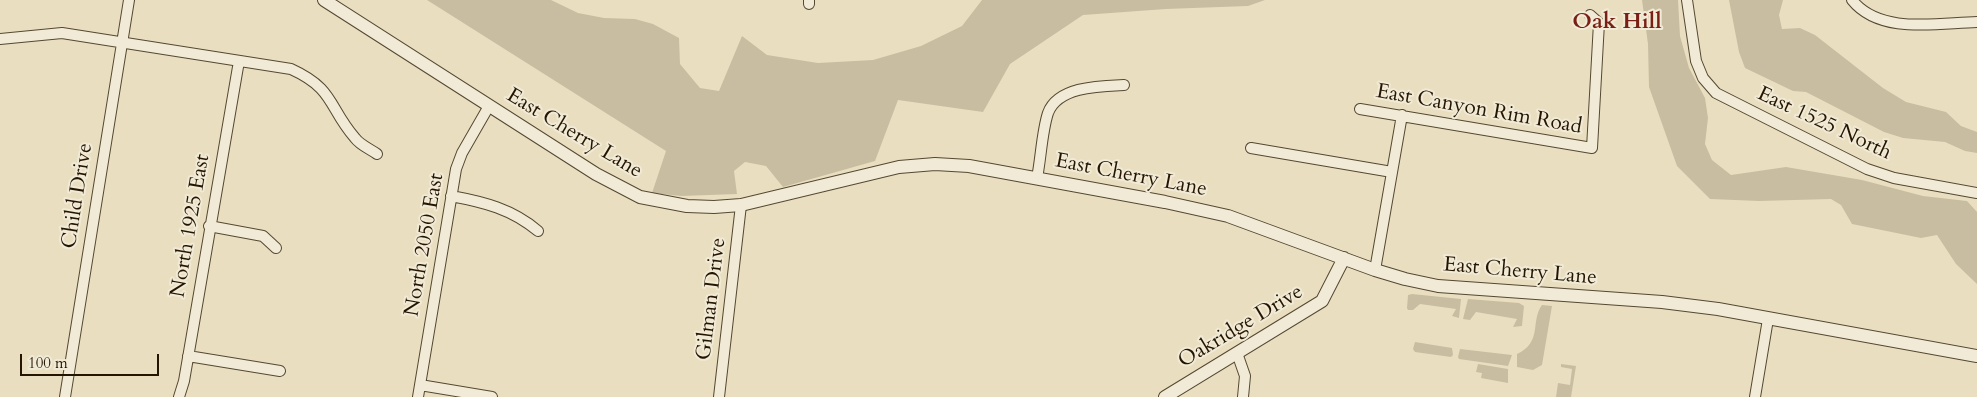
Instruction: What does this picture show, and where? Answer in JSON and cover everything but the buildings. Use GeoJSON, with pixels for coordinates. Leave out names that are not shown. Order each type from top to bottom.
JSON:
{"type":"FeatureCollection","features":[{"type":"Feature","properties":{"kind":"street","name":"Child Drive"},"geometry":{"type":"LineString","coordinates":[[65,397],[128,0]]}},
{"type":"Feature","properties":{"kind":"street","name":"East Cherry Lane"},"geometry":{"type":"LineString","coordinates":[[324,0],[596,174],[640,197],[687,206],[742,204],[899,167],[935,164],[969,166],[1228,216],[1374,270],[1438,286],[1662,302],[1977,356]]}},
{"type":"Feature","properties":{"kind":"street","name":"East 1525 North"},"geometry":{"type":"LineString","coordinates":[[1687,0],[1696,61],[1703,78],[1716,94],[1867,169],[1894,178],[1977,193]]}},
{"type":"Feature","properties":{"kind":"street"},"geometry":{"type":"LineString","coordinates":[[1852,0],[1873,18],[1893,24],[1977,22]]}},
{"type":"Feature","properties":{"kind":"street","name":"East Canyon Rim Road"},"geometry":{"type":"LineString","coordinates":[[1360,109],[1592,148],[1599,23],[1590,15]]}},
{"type":"Feature","properties":{"kind":"street"},"geometry":{"type":"LineString","coordinates":[[0,39],[62,33],[291,69],[310,78],[324,90],[356,140],[377,154]]}},
{"type":"Feature","properties":{"kind":"street","name":"North 1925 East"},"geometry":{"type":"LineString","coordinates":[[179,397],[188,356],[239,61]]}},
{"type":"Feature","properties":{"kind":"street"},"geometry":{"type":"LineString","coordinates":[[1038,178],[1049,112],[1064,96],[1090,87],[1124,85]]}},
{"type":"Feature","properties":{"kind":"street","name":"North 2050 East"},"geometry":{"type":"LineString","coordinates":[[418,397],[456,169],[462,153],[489,106]]}},
{"type":"Feature","properties":{"kind":"street"},"geometry":{"type":"LineString","coordinates":[[1374,270],[1402,115]]}},
{"type":"Feature","properties":{"kind":"street"},"geometry":{"type":"LineString","coordinates":[[1251,148],[1392,172]]}},
{"type":"Feature","properties":{"kind":"street"},"geometry":{"type":"LineString","coordinates":[[451,196],[482,201],[503,208],[522,218],[538,231]]}},
{"type":"Feature","properties":{"kind":"street","name":"Gilman Drive"},"geometry":{"type":"LineString","coordinates":[[719,397],[742,204]]}},
{"type":"Feature","properties":{"kind":"street"},"geometry":{"type":"LineString","coordinates":[[210,226],[263,236],[276,248]]}},
{"type":"Feature","properties":{"kind":"street","name":"Oakridge Drive"},"geometry":{"type":"LineString","coordinates":[[1165,397],[1322,301],[1344,258]]}},
{"type":"Feature","properties":{"kind":"street"},"geometry":{"type":"LineString","coordinates":[[1755,397],[1768,319]]}},
{"type":"Feature","properties":{"kind":"street"},"geometry":{"type":"LineString","coordinates":[[1237,353],[1245,376],[1243,397]]}},
{"type":"Feature","properties":{"kind":"street"},"geometry":{"type":"LineString","coordinates":[[188,356],[280,371]]}},
{"type":"Feature","properties":{"kind":"street"},"geometry":{"type":"LineString","coordinates":[[420,385],[492,397]]}},
{"type":"Feature","properties":{"kind":"shaded area"},"geometry":{"type":"Polygon","coordinates":[[[427,0],[551,0],[578,13],[604,18],[635,19],[653,24],[679,38],[680,64],[700,88],[719,91],[742,36],[767,55],[818,63],[873,60],[921,46],[962,26],[982,0],[1265,0],[1248,6],[1083,15],[1010,64],[983,112],[898,100],[875,161],[783,187],[766,166],[745,162],[734,171],[737,194],[681,196],[652,193],[666,151],[427,0]]]}},
{"type":"Feature","properties":{"kind":"shaded area"},"geometry":{"type":"Polygon","coordinates":[[[1642,0],[1678,0],[1680,36],[1689,68],[1705,98],[1708,118],[1705,144],[1712,160],[1731,175],[1786,167],[1862,180],[1923,196],[1967,201],[1977,212],[1977,284],[1956,264],[1937,235],[1921,238],[1852,224],[1841,205],[1831,199],[1759,201],[1710,199],[1677,166],[1649,87],[1648,44],[1642,0]]]}},
{"type":"Feature","properties":{"kind":"shaded area"},"geometry":{"type":"Polygon","coordinates":[[[1729,0],[1783,0],[1779,15],[1782,29],[1800,28],[1815,35],[1883,88],[1906,102],[1946,112],[1961,126],[1977,132],[1977,153],[1965,151],[1945,142],[1903,138],[1884,132],[1806,92],[1793,91],[1745,68],[1739,52],[1729,0]]]}},
{"type":"Feature","properties":{"kind":"shaded area"},"geometry":{"type":"Polygon","coordinates":[[[1408,295],[1461,299],[1459,318],[1452,316],[1456,309],[1420,304],[1413,310],[1408,310],[1408,295]]]}},
{"type":"Feature","properties":{"kind":"shaded area"},"geometry":{"type":"Polygon","coordinates":[[[1468,299],[1519,303],[1524,306],[1522,326],[1513,327],[1517,319],[1476,312],[1470,320],[1463,319],[1468,299]]]}},
{"type":"Feature","properties":{"kind":"shaded area"},"geometry":{"type":"Polygon","coordinates":[[[1542,305],[1552,306],[1542,365],[1533,370],[1517,367],[1517,354],[1530,344],[1542,305]]]}},
{"type":"Feature","properties":{"kind":"shaded area"},"geometry":{"type":"Polygon","coordinates":[[[1415,342],[1452,348],[1453,355],[1451,357],[1415,352],[1413,349],[1415,342]]]}},
{"type":"Feature","properties":{"kind":"shaded area"},"geometry":{"type":"Polygon","coordinates":[[[1460,349],[1512,355],[1508,366],[1459,359],[1460,349]]]}},
{"type":"Feature","properties":{"kind":"shaded area"},"geometry":{"type":"Polygon","coordinates":[[[1478,364],[1508,369],[1508,383],[1481,378],[1482,373],[1476,372],[1478,364]]]}},
{"type":"Feature","properties":{"kind":"shaded area"},"geometry":{"type":"Polygon","coordinates":[[[1561,364],[1576,366],[1571,397],[1556,397],[1558,383],[1570,385],[1572,369],[1561,367],[1561,364]]]}},
{"type":"Feature","properties":{"kind":"district","name":"Oak Hill"},"geometry":{"type":"Point","coordinates":[1617,23]}}]}
